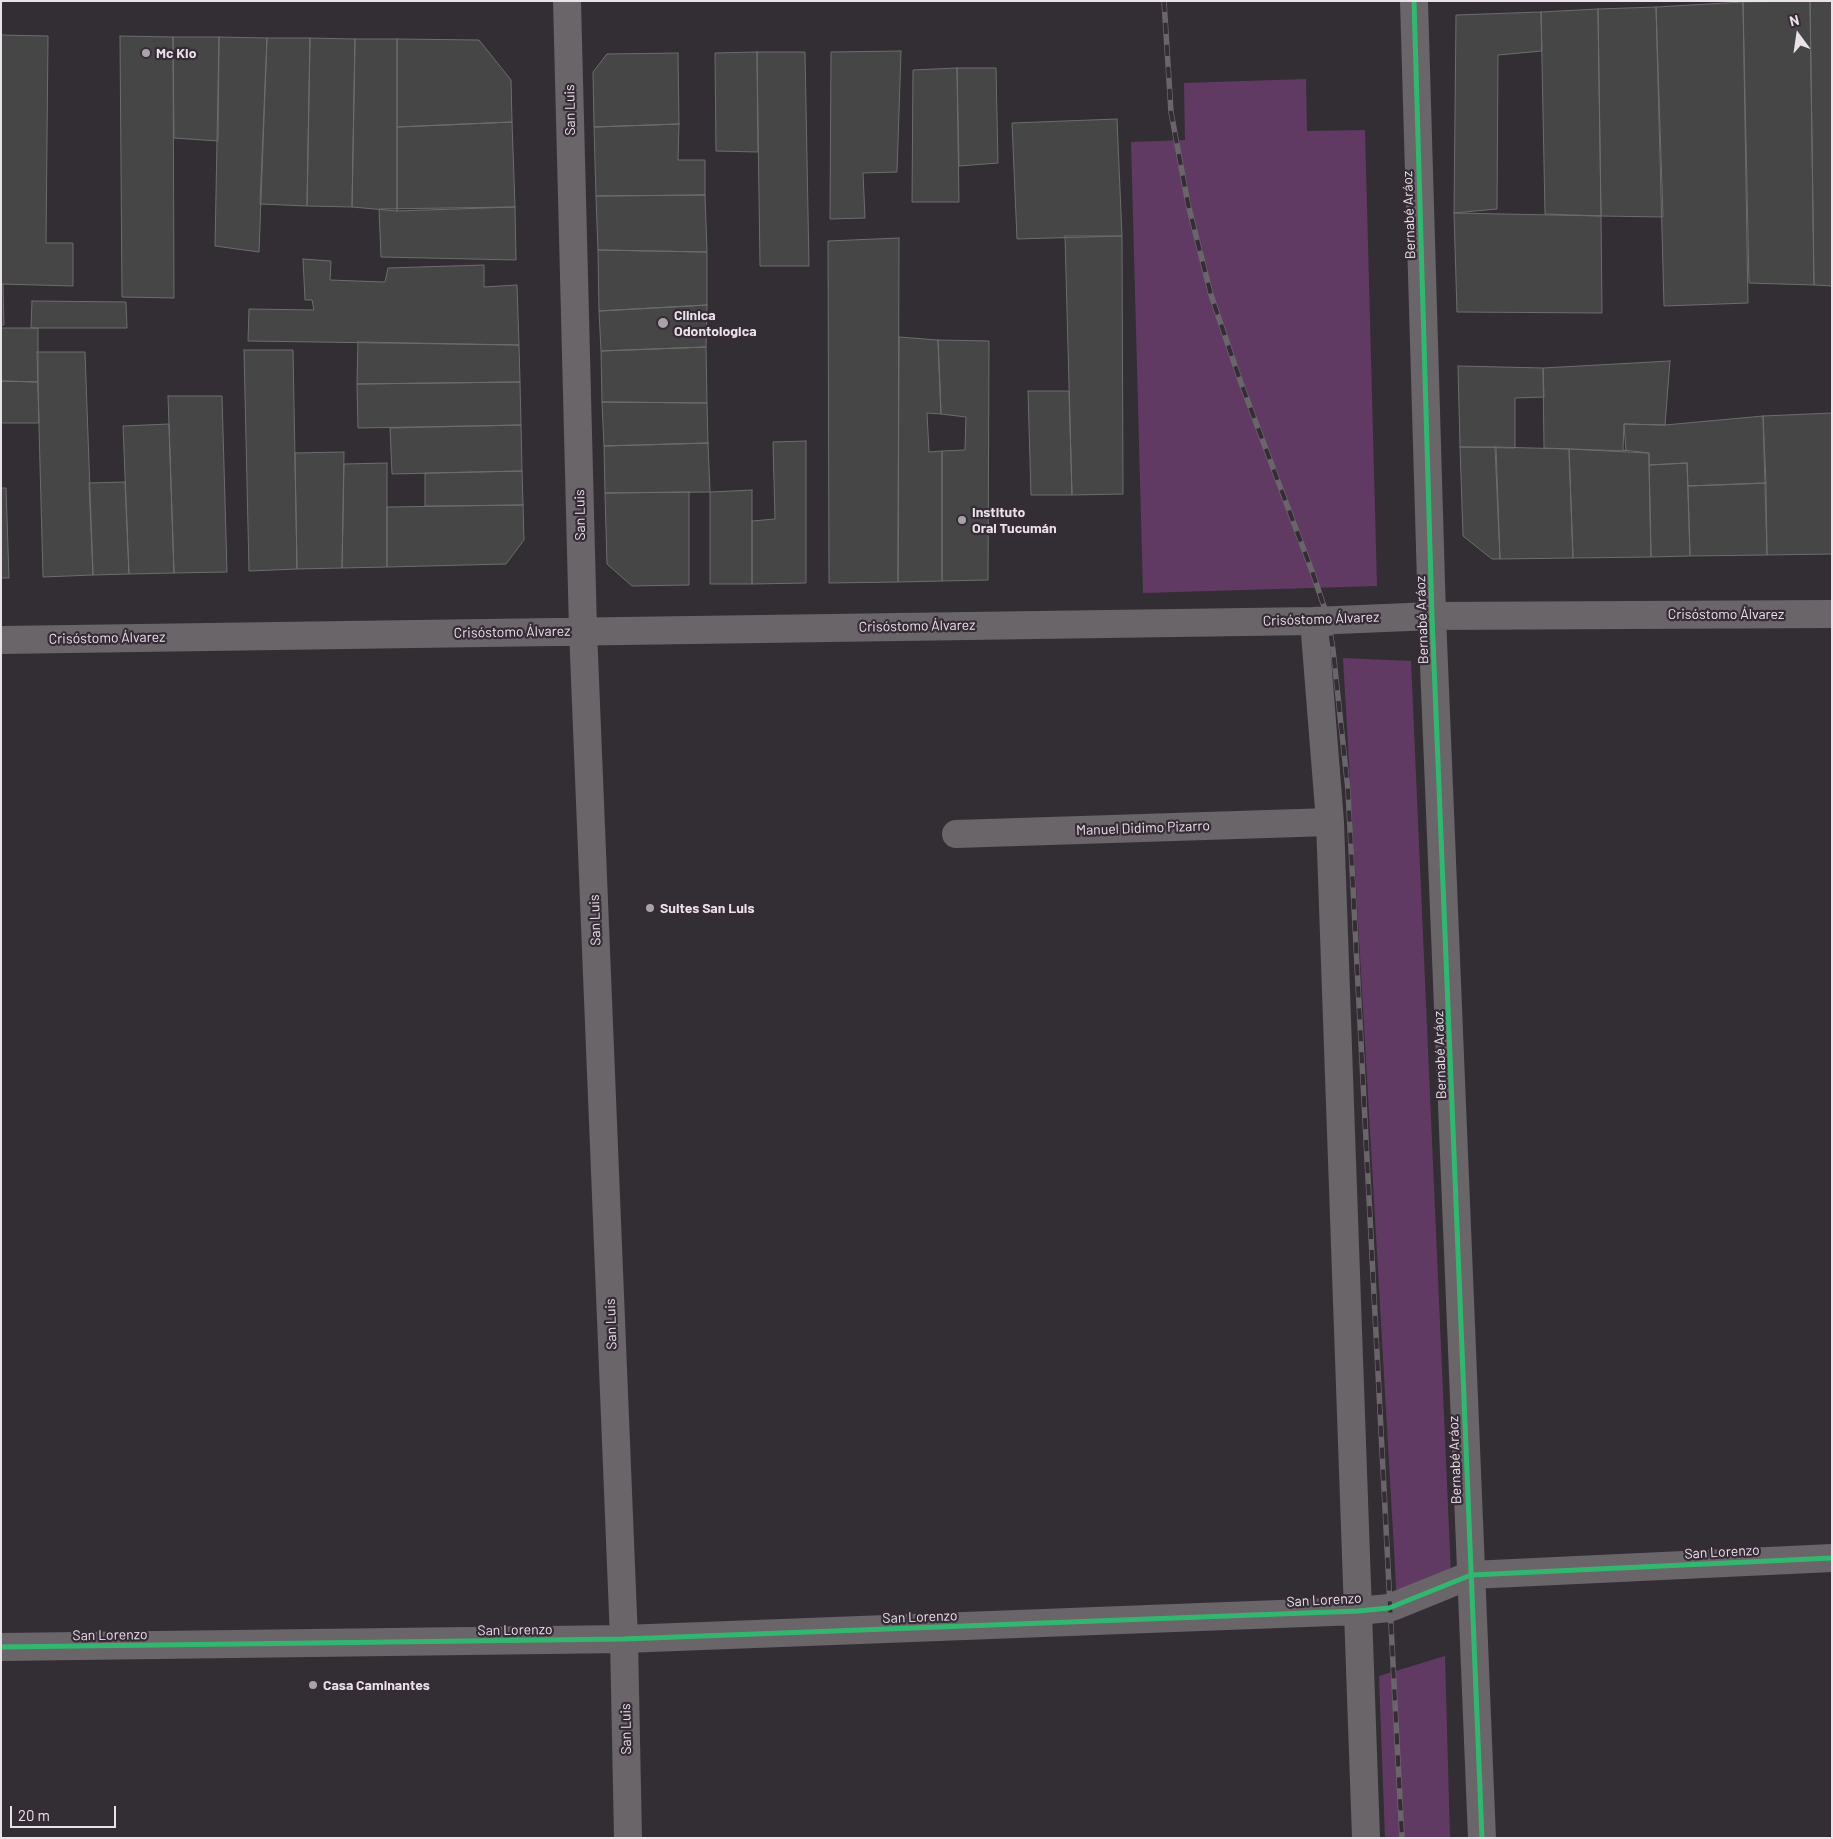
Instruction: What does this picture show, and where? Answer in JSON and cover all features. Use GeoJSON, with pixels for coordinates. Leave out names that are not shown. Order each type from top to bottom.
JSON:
{"type":"FeatureCollection","features":[{"type":"Feature","properties":{"kind":"street","name":"San Luis"},"geometry":{"type":"LineString","coordinates":[[567,1],[583,630],[624,1639],[628,1838]]}},
{"type":"Feature","properties":{"kind":"street","name":"Bernabé Aráoz"},"geometry":{"type":"LineString","coordinates":[[1414,1],[1432,616],[1482,1838]]}},
{"type":"Feature","properties":{"kind":"street","name":"Crisóstomo Álvarez"},"geometry":{"type":"LineString","coordinates":[[1,640],[583,630],[1314,621],[1432,616],[1832,614]]}},
{"type":"Feature","properties":{"kind":"street"},"geometry":{"type":"LineString","coordinates":[[1314,621],[1330,822],[1366,1838]]}},
{"type":"Feature","properties":{"kind":"street","name":"Manuel Didimo Pizarro"},"geometry":{"type":"LineString","coordinates":[[956,834],[1330,822]]}},
{"type":"Feature","properties":{"kind":"street","name":"San Lorenzo"},"geometry":{"type":"LineString","coordinates":[[1,1647],[624,1639],[1358,1611],[1389,1608],[1471,1574],[1832,1558]]}},
{"type":"Feature","properties":{"kind":"shaded area"},"geometry":{"type":"Polygon","coordinates":[[[1306,79],[1307,131],[1365,130],[1377,586],[1143,593],[1131,142],[1185,140],[1184,83],[1306,79]]]}},
{"type":"Feature","properties":{"kind":"shaded area"},"geometry":{"type":"Polygon","coordinates":[[[1343,658],[1411,661],[1452,1598],[1398,1620],[1343,658]]]}},
{"type":"Feature","properties":{"kind":"shaded area"},"geometry":{"type":"Polygon","coordinates":[[[1445,1656],[1450,1838],[1385,1838],[1379,1676],[1445,1656]]]}},
{"type":"Feature","properties":{"kind":"building"},"geometry":{"type":"Polygon","coordinates":[[[1810,1],[1814,285],[1749,283],[1743,2],[1810,1]]]}},
{"type":"Feature","properties":{"kind":"building"},"geometry":{"type":"Polygon","coordinates":[[[1810,1],[1832,1],[1832,286],[1814,285],[1810,1]]]}},
{"type":"Feature","properties":{"kind":"building"},"geometry":{"type":"Polygon","coordinates":[[[1743,2],[1748,303],[1664,306],[1656,7],[1743,2]]]}},
{"type":"Feature","properties":{"kind":"building"},"geometry":{"type":"Polygon","coordinates":[[[1656,7],[1663,217],[1601,216],[1598,9],[1656,7]]]}},
{"type":"Feature","properties":{"kind":"building"},"geometry":{"type":"Polygon","coordinates":[[[1598,9],[1601,216],[1545,214],[1541,12],[1598,9]]]}},
{"type":"Feature","properties":{"kind":"building"},"geometry":{"type":"Polygon","coordinates":[[[1541,12],[1542,51],[1498,55],[1497,209],[1454,213],[1456,15],[1541,12]]]}},
{"type":"Feature","properties":{"kind":"building"},"geometry":{"type":"Polygon","coordinates":[[[1,35],[48,36],[46,243],[73,243],[73,286],[1,284],[1,35]]]}},
{"type":"Feature","properties":{"kind":"building"},"geometry":{"type":"Polygon","coordinates":[[[120,36],[173,37],[174,298],[122,297],[120,36]]]}},
{"type":"Feature","properties":{"kind":"building"},"geometry":{"type":"Polygon","coordinates":[[[173,37],[219,37],[218,141],[174,138],[173,37]]]}},
{"type":"Feature","properties":{"kind":"building"},"geometry":{"type":"Polygon","coordinates":[[[219,37],[267,38],[259,252],[215,246],[219,37]]]}},
{"type":"Feature","properties":{"kind":"building"},"geometry":{"type":"Polygon","coordinates":[[[267,38],[310,38],[307,206],[260,204],[267,38]]]}},
{"type":"Feature","properties":{"kind":"building"},"geometry":{"type":"Polygon","coordinates":[[[310,38],[355,39],[352,207],[307,206],[310,38]]]}},
{"type":"Feature","properties":{"kind":"building"},"geometry":{"type":"Polygon","coordinates":[[[355,39],[397,39],[397,211],[352,207],[355,39]]]}},
{"type":"Feature","properties":{"kind":"building"},"geometry":{"type":"Polygon","coordinates":[[[397,39],[479,40],[511,80],[512,122],[397,127],[397,39]]]}},
{"type":"Feature","properties":{"kind":"building"},"geometry":{"type":"Polygon","coordinates":[[[901,51],[897,172],[863,173],[865,218],[830,219],[831,52],[901,51]]]}},
{"type":"Feature","properties":{"kind":"building"},"geometry":{"type":"Polygon","coordinates":[[[757,52],[805,52],[809,266],[760,266],[757,52]]]}},
{"type":"Feature","properties":{"kind":"building"},"geometry":{"type":"Polygon","coordinates":[[[757,52],[758,152],[716,151],[715,53],[757,52]]]}},
{"type":"Feature","properties":{"kind":"building"},"geometry":{"type":"Polygon","coordinates":[[[678,53],[679,124],[594,127],[593,72],[607,54],[678,53]]]}},
{"type":"Feature","properties":{"kind":"building"},"geometry":{"type":"Polygon","coordinates":[[[957,68],[959,202],[912,202],[913,70],[957,68]]]}},
{"type":"Feature","properties":{"kind":"building"},"geometry":{"type":"Polygon","coordinates":[[[957,68],[996,68],[998,163],[959,166],[957,68]]]}},
{"type":"Feature","properties":{"kind":"building"},"geometry":{"type":"Polygon","coordinates":[[[1117,119],[1122,236],[1017,239],[1012,123],[1117,119]]]}},
{"type":"Feature","properties":{"kind":"building"},"geometry":{"type":"Polygon","coordinates":[[[512,122],[515,207],[397,211],[397,127],[512,122]]]}},
{"type":"Feature","properties":{"kind":"building"},"geometry":{"type":"Polygon","coordinates":[[[679,124],[678,160],[705,160],[705,195],[596,196],[594,127],[679,124]]]}},
{"type":"Feature","properties":{"kind":"building"},"geometry":{"type":"Polygon","coordinates":[[[705,195],[707,252],[598,250],[596,196],[705,195]]]}},
{"type":"Feature","properties":{"kind":"building"},"geometry":{"type":"Polygon","coordinates":[[[515,207],[516,260],[381,257],[379,209],[515,207]]]}},
{"type":"Feature","properties":{"kind":"building"},"geometry":{"type":"Polygon","coordinates":[[[1454,213],[1601,216],[1602,313],[1457,312],[1454,213]]]}},
{"type":"Feature","properties":{"kind":"building"},"geometry":{"type":"Polygon","coordinates":[[[1065,236],[1122,236],[1123,494],[1072,495],[1065,236]]]}},
{"type":"Feature","properties":{"kind":"building"},"geometry":{"type":"Polygon","coordinates":[[[899,238],[898,582],[829,583],[828,241],[899,238]]]}},
{"type":"Feature","properties":{"kind":"building"},"geometry":{"type":"Polygon","coordinates":[[[598,250],[707,252],[707,305],[599,311],[598,250]]]}},
{"type":"Feature","properties":{"kind":"building"},"geometry":{"type":"Polygon","coordinates":[[[303,259],[331,261],[330,280],[385,282],[388,268],[484,265],[484,287],[517,285],[519,345],[248,341],[249,309],[314,310],[312,300],[305,300],[303,259]]]}},
{"type":"Feature","properties":{"kind":"building"},"geometry":{"type":"Polygon","coordinates":[[[1,284],[3,284],[4,325],[1,325],[1,284]]]}},
{"type":"Feature","properties":{"kind":"building"},"geometry":{"type":"Polygon","coordinates":[[[32,301],[126,302],[127,328],[31,328],[32,301]]]}},
{"type":"Feature","properties":{"kind":"building"},"geometry":{"type":"Polygon","coordinates":[[[707,305],[706,347],[601,351],[599,311],[707,305]]]}},
{"type":"Feature","properties":{"kind":"building"},"geometry":{"type":"Polygon","coordinates":[[[1,328],[38,328],[38,382],[1,381],[1,328]]]}},
{"type":"Feature","properties":{"kind":"building"},"geometry":{"type":"Polygon","coordinates":[[[899,337],[938,340],[941,414],[927,413],[929,452],[942,451],[942,581],[898,582],[899,337]]]}},
{"type":"Feature","properties":{"kind":"building"},"geometry":{"type":"Polygon","coordinates":[[[938,340],[989,341],[988,580],[942,581],[942,451],[965,450],[966,417],[941,414],[938,340]]]}},
{"type":"Feature","properties":{"kind":"building"},"geometry":{"type":"Polygon","coordinates":[[[358,342],[519,345],[520,382],[357,384],[358,342]]]}},
{"type":"Feature","properties":{"kind":"building"},"geometry":{"type":"Polygon","coordinates":[[[706,347],[707,403],[602,402],[601,351],[706,347]]]}},
{"type":"Feature","properties":{"kind":"building"},"geometry":{"type":"Polygon","coordinates":[[[244,350],[293,350],[297,569],[249,571],[244,350]]]}},
{"type":"Feature","properties":{"kind":"building"},"geometry":{"type":"Polygon","coordinates":[[[37,352],[85,352],[93,575],[43,577],[37,352]]]}},
{"type":"Feature","properties":{"kind":"building"},"geometry":{"type":"Polygon","coordinates":[[[1670,361],[1665,425],[1624,424],[1626,451],[1544,448],[1543,368],[1670,361]]]}},
{"type":"Feature","properties":{"kind":"building"},"geometry":{"type":"Polygon","coordinates":[[[1458,366],[1543,368],[1544,397],[1515,398],[1515,448],[1460,447],[1458,366]]]}},
{"type":"Feature","properties":{"kind":"building"},"geometry":{"type":"Polygon","coordinates":[[[1,381],[38,382],[39,423],[1,423],[1,381]]]}},
{"type":"Feature","properties":{"kind":"building"},"geometry":{"type":"Polygon","coordinates":[[[520,382],[521,425],[358,428],[357,384],[520,382]]]}},
{"type":"Feature","properties":{"kind":"building"},"geometry":{"type":"Polygon","coordinates":[[[1028,391],[1069,391],[1072,495],[1031,495],[1028,391]]]}},
{"type":"Feature","properties":{"kind":"building"},"geometry":{"type":"Polygon","coordinates":[[[168,396],[222,396],[227,572],[174,573],[168,396]]]}},
{"type":"Feature","properties":{"kind":"building"},"geometry":{"type":"Polygon","coordinates":[[[602,402],[707,403],[708,443],[604,446],[602,402]]]}},
{"type":"Feature","properties":{"kind":"building"},"geometry":{"type":"Polygon","coordinates":[[[1832,413],[1832,554],[1767,555],[1763,416],[1832,413]]]}},
{"type":"Feature","properties":{"kind":"building"},"geometry":{"type":"Polygon","coordinates":[[[1763,416],[1766,483],[1688,486],[1687,463],[1649,465],[1649,453],[1623,450],[1624,424],[1665,425],[1763,416]]]}},
{"type":"Feature","properties":{"kind":"building"},"geometry":{"type":"Polygon","coordinates":[[[169,424],[174,573],[129,574],[123,426],[169,424]]]}},
{"type":"Feature","properties":{"kind":"building"},"geometry":{"type":"Polygon","coordinates":[[[521,425],[522,471],[392,474],[390,428],[521,425]]]}},
{"type":"Feature","properties":{"kind":"building"},"geometry":{"type":"Polygon","coordinates":[[[806,441],[806,583],[752,584],[752,521],[775,519],[773,442],[806,441]]]}},
{"type":"Feature","properties":{"kind":"building"},"geometry":{"type":"Polygon","coordinates":[[[708,443],[710,492],[605,493],[604,446],[708,443]]]}},
{"type":"Feature","properties":{"kind":"building"},"geometry":{"type":"Polygon","coordinates":[[[1460,447],[1496,447],[1500,559],[1492,559],[1463,536],[1460,447]]]}},
{"type":"Feature","properties":{"kind":"building"},"geometry":{"type":"Polygon","coordinates":[[[1495,447],[1569,449],[1573,558],[1500,559],[1495,447]]]}},
{"type":"Feature","properties":{"kind":"building"},"geometry":{"type":"Polygon","coordinates":[[[1569,449],[1649,453],[1651,557],[1573,558],[1569,449]]]}},
{"type":"Feature","properties":{"kind":"building"},"geometry":{"type":"Polygon","coordinates":[[[344,452],[342,568],[297,569],[295,453],[344,452]]]}},
{"type":"Feature","properties":{"kind":"building"},"geometry":{"type":"Polygon","coordinates":[[[387,463],[387,567],[342,568],[344,464],[387,463]]]}},
{"type":"Feature","properties":{"kind":"building"},"geometry":{"type":"Polygon","coordinates":[[[1687,463],[1690,556],[1651,557],[1649,465],[1687,463]]]}},
{"type":"Feature","properties":{"kind":"building"},"geometry":{"type":"Polygon","coordinates":[[[522,471],[523,505],[425,506],[425,473],[522,471]]]}},
{"type":"Feature","properties":{"kind":"building"},"geometry":{"type":"Polygon","coordinates":[[[125,482],[129,574],[93,575],[89,483],[125,482]]]}},
{"type":"Feature","properties":{"kind":"building"},"geometry":{"type":"Polygon","coordinates":[[[1766,483],[1767,555],[1690,556],[1688,486],[1766,483]]]}},
{"type":"Feature","properties":{"kind":"building"},"geometry":{"type":"Polygon","coordinates":[[[1,488],[6,488],[9,578],[1,578],[1,488]]]}},
{"type":"Feature","properties":{"kind":"building"},"geometry":{"type":"Polygon","coordinates":[[[752,490],[752,584],[710,584],[710,492],[752,490]]]}},
{"type":"Feature","properties":{"kind":"building"},"geometry":{"type":"Polygon","coordinates":[[[689,492],[689,585],[632,586],[607,564],[605,493],[689,492]]]}},
{"type":"Feature","properties":{"kind":"building"},"geometry":{"type":"Polygon","coordinates":[[[523,505],[524,540],[506,564],[387,567],[387,507],[523,505]]]}},
{"type":"Feature","properties":{"kind":"railway"},"geometry":{"type":"LineString","coordinates":[[1164,1],[1171,112],[1188,204],[1211,295],[1241,383],[1313,574],[1328,618],[1333,650],[1348,790],[1402,1838]]}},
{"type":"Feature","properties":{"kind":"cycle path"},"geometry":{"type":"LineString","coordinates":[[1414,1],[1432,616],[1482,1838]]}},
{"type":"Feature","properties":{"kind":"cycle path"},"geometry":{"type":"LineString","coordinates":[[1,1647],[624,1639],[1358,1611],[1389,1608],[1471,1575],[1832,1558]]}},
{"type":"Feature","properties":{"kind":"place","name":"Mc Kio"},"geometry":{"type":"Point","coordinates":[146,53]}},
{"type":"Feature","properties":{"kind":"place","name":"Clinica Odontologica"},"geometry":{"type":"Point","coordinates":[663,323]}},
{"type":"Feature","properties":{"kind":"place","name":"Instituto Oral Tucumán"},"geometry":{"type":"Point","coordinates":[962,520]}},
{"type":"Feature","properties":{"kind":"place","name":"Suites San Luis"},"geometry":{"type":"Point","coordinates":[650,908]}},
{"type":"Feature","properties":{"kind":"place","name":"Casa Caminantes"},"geometry":{"type":"Point","coordinates":[313,1685]}}]}
